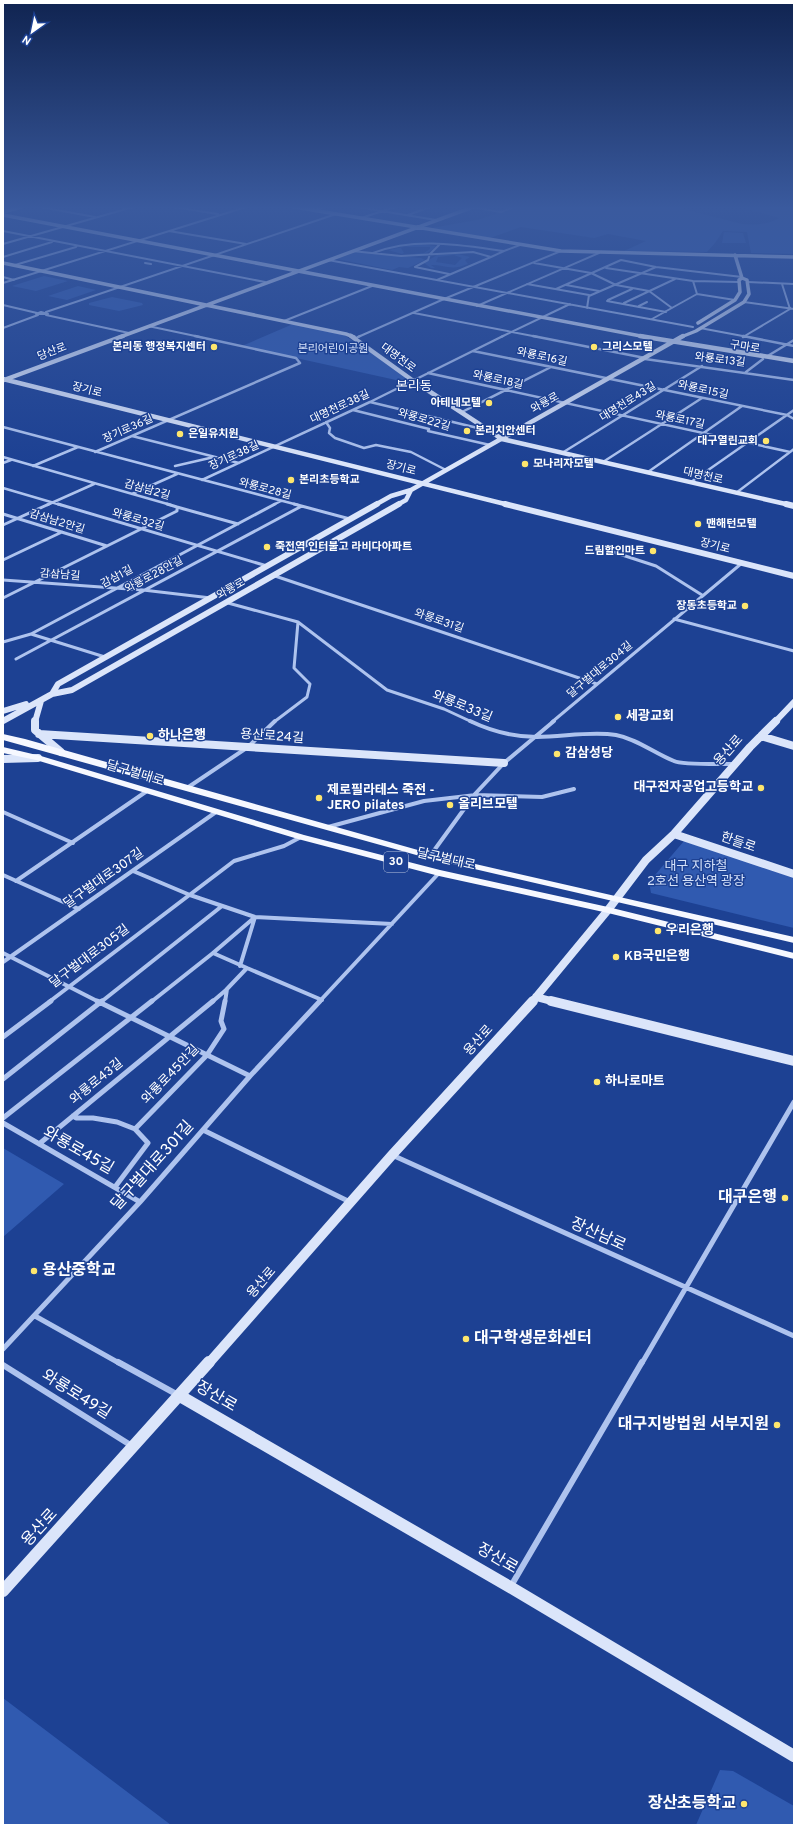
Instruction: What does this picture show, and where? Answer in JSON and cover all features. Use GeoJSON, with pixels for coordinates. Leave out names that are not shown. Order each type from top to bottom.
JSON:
{"type":"FeatureCollection","features":[{"type":"Feature","properties":{"kind":"main road","name":"대명천로"},"geometry":{"type":"LineString","coordinates":[[141,292],[346,334],[356,338],[412,380],[462,412],[486,430],[502,439],[794,506]]}},
{"type":"Feature","properties":{"kind":"main road","name":"당산로"},"geometry":{"type":"LineString","coordinates":[[3,379],[238,292]]}},
{"type":"Feature","properties":{"kind":"main road","name":"구마로"},"geometry":{"type":"LineString","coordinates":[[407,292],[693,346],[703,350],[794,361]]}},
{"type":"Feature","properties":{"kind":"main road"},"geometry":{"type":"LineString","coordinates":[[735,300],[740,292]]}},
{"type":"Feature","properties":{"kind":"main road"},"geometry":{"type":"LineString","coordinates":[[744,302],[749,292]]}},
{"type":"Feature","properties":{"kind":"main road","name":"와룡로"},"geometry":{"type":"LineString","coordinates":[[688,333],[688,329],[735,300]]}},
{"type":"Feature","properties":{"kind":"main road","name":"와룡로"},"geometry":{"type":"LineString","coordinates":[[52,694],[58,684],[105,657],[391,496],[411,490],[744,302]]}},
{"type":"Feature","properties":{"kind":"main road","name":"구마로"},"geometry":{"type":"LineString","coordinates":[[765,358],[794,364]]}},
{"type":"Feature","properties":{"kind":"main road","name":"장기로"},"geometry":{"type":"LineString","coordinates":[[3,379],[794,576]]}},
{"type":"Feature","properties":{"kind":"main road","name":"와룡로"},"geometry":{"type":"LineString","coordinates":[[3,721],[52,694],[72,690],[228,603],[406,500],[411,490]]}},
{"type":"Feature","properties":{"kind":"main road"},"geometry":{"type":"LineString","coordinates":[[3,711],[41,701]]}},
{"type":"Feature","properties":{"kind":"main road"},"geometry":{"type":"LineString","coordinates":[[41,701],[34,725],[35,730],[61,752]]}},
{"type":"Feature","properties":{"kind":"main road","name":"용산로"},"geometry":{"type":"LineString","coordinates":[[3,1591],[180,1396],[392,1155],[536,998],[618,898],[646,860],[674,834],[735,764],[794,702]]}},
{"type":"Feature","properties":{"kind":"main road","name":"용산로24길"},"geometry":{"type":"LineString","coordinates":[[40,734],[504,763]]}},
{"type":"Feature","properties":{"kind":"main road"},"geometry":{"type":"LineString","coordinates":[[761,736],[794,746]]}},
{"type":"Feature","properties":{"kind":"main road","name":"달구벌대로"},"geometry":{"type":"LineString","coordinates":[[3,737],[430,856],[618,898],[794,940]]}},
{"type":"Feature","properties":{"kind":"main road","name":"달구벌대로"},"geometry":{"type":"LineString","coordinates":[[3,750],[38,758],[301,837],[439,873],[608,910],[794,956]]}},
{"type":"Feature","properties":{"kind":"main road"},"geometry":{"type":"LineString","coordinates":[[3,759],[38,758]]}},
{"type":"Feature","properties":{"kind":"main road","name":"한들로"},"geometry":{"type":"LineString","coordinates":[[674,834],[794,874]]}},
{"type":"Feature","properties":{"kind":"main road"},"geometry":{"type":"LineString","coordinates":[[536,998],[794,1061]]}},
{"type":"Feature","properties":{"kind":"main road","name":"장산로"},"geometry":{"type":"LineString","coordinates":[[180,1396],[510,1587],[794,1756]]}},
{"type":"Feature","properties":{"kind":"street","name":"대명천로"},"geometry":{"type":"LineString","coordinates":[[46,313],[107,292]]}},
{"type":"Feature","properties":{"kind":"street"},"geometry":{"type":"LineString","coordinates":[[284,321],[356,292]]}},
{"type":"Feature","properties":{"kind":"street"},"geometry":{"type":"LineString","coordinates":[[356,338],[461,292]]}},
{"type":"Feature","properties":{"kind":"street"},"geometry":{"type":"LineString","coordinates":[[502,292],[693,327]]}},
{"type":"Feature","properties":{"kind":"street"},"geometry":{"type":"LineString","coordinates":[[572,292],[589,296],[596,292]]}},
{"type":"Feature","properties":{"kind":"street"},"geometry":{"type":"LineString","coordinates":[[624,292],[607,301],[666,312]]}},
{"type":"Feature","properties":{"kind":"street"},"geometry":{"type":"LineString","coordinates":[[624,304],[646,292]]}},
{"type":"Feature","properties":{"kind":"street"},"geometry":{"type":"LineString","coordinates":[[651,292],[672,308]]}},
{"type":"Feature","properties":{"kind":"street"},"geometry":{"type":"LineString","coordinates":[[785,292],[790,309]]}},
{"type":"Feature","properties":{"kind":"street"},"geometry":{"type":"LineString","coordinates":[[477,306],[506,293]]}},
{"type":"Feature","properties":{"kind":"street"},"geometry":{"type":"LineString","coordinates":[[652,320],[697,294],[735,300]]}},
{"type":"Feature","properties":{"kind":"street"},"geometry":{"type":"LineString","coordinates":[[587,308],[589,296]]}},
{"type":"Feature","properties":{"kind":"street"},"geometry":{"type":"LineString","coordinates":[[639,306],[647,302]]}},
{"type":"Feature","properties":{"kind":"street"},"geometry":{"type":"LineString","coordinates":[[744,302],[794,309]]}},
{"type":"Feature","properties":{"kind":"street","name":"대명천로38길"},"geometry":{"type":"LineString","coordinates":[[273,446],[370,402],[412,380],[570,304]]}},
{"type":"Feature","properties":{"kind":"street"},"geometry":{"type":"LineString","coordinates":[[3,305],[38,314]]}},
{"type":"Feature","properties":{"kind":"street"},"geometry":{"type":"LineString","coordinates":[[743,337],[790,309]]}},
{"type":"Feature","properties":{"kind":"street"},"geometry":{"type":"LineString","coordinates":[[3,328],[38,314],[46,313],[129,333]]}},
{"type":"Feature","properties":{"kind":"street","name":"와룡로13길"},"geometry":{"type":"LineString","coordinates":[[414,313],[645,358],[794,380]]}},
{"type":"Feature","properties":{"kind":"street","name":"장기로36길"},"geometry":{"type":"LineString","coordinates":[[95,452],[300,363],[300,360],[296,358],[148,326]]}},
{"type":"Feature","properties":{"kind":"street"},"geometry":{"type":"LineString","coordinates":[[700,328],[794,346]]}},
{"type":"Feature","properties":{"kind":"street"},"geometry":{"type":"LineString","coordinates":[[746,372],[794,340]]}},
{"type":"Feature","properties":{"kind":"street","name":"와룡로16길"},"geometry":{"type":"LineString","coordinates":[[473,351],[609,379]]}},
{"type":"Feature","properties":{"kind":"street","name":"대명천로43길"},"geometry":{"type":"LineString","coordinates":[[562,453],[702,366]]}},
{"type":"Feature","properties":{"kind":"street"},"geometry":{"type":"LineString","coordinates":[[462,412],[551,367]]}},
{"type":"Feature","properties":{"kind":"street","name":"와룡로18길"},"geometry":{"type":"LineString","coordinates":[[428,373],[566,403]]}},
{"type":"Feature","properties":{"kind":"street","name":"와룡로15길"},"geometry":{"type":"LineString","coordinates":[[609,379],[787,415],[794,419]]}},
{"type":"Feature","properties":{"kind":"street"},"geometry":{"type":"LineString","coordinates":[[603,462],[702,398]]}},
{"type":"Feature","properties":{"kind":"street"},"geometry":{"type":"LineString","coordinates":[[370,402],[486,430]]}},
{"type":"Feature","properties":{"kind":"street","name":"와룡로17길"},"geometry":{"type":"LineString","coordinates":[[566,403],[790,452]]}},
{"type":"Feature","properties":{"kind":"street"},"geometry":{"type":"LineString","coordinates":[[648,472],[742,406]]}},
{"type":"Feature","properties":{"kind":"street","name":"와룡로22길"},"geometry":{"type":"LineString","coordinates":[[352,410],[429,429],[428,431],[490,445]]}},
{"type":"Feature","properties":{"kind":"street"},"geometry":{"type":"LineString","coordinates":[[691,482],[794,410]]}},
{"type":"Feature","properties":{"kind":"street"},"geometry":{"type":"LineString","coordinates":[[326,422],[330,428],[329,433],[335,438],[364,448],[376,446],[411,452],[446,470]]}},
{"type":"Feature","properties":{"kind":"street","name":"와룡로28길"},"geometry":{"type":"LineString","coordinates":[[3,427],[350,519]]}},
{"type":"Feature","properties":{"kind":"street"},"geometry":{"type":"LineString","coordinates":[[132,436],[239,463]]}},
{"type":"Feature","properties":{"kind":"street","name":"장기로38길"},"geometry":{"type":"LineString","coordinates":[[202,480],[273,446]]}},
{"type":"Feature","properties":{"kind":"street"},"geometry":{"type":"LineString","coordinates":[[33,466],[78,447]]}},
{"type":"Feature","properties":{"kind":"street"},"geometry":{"type":"LineString","coordinates":[[736,493],[794,449]]}},
{"type":"Feature","properties":{"kind":"street"},"geometry":{"type":"LineString","coordinates":[[175,466],[214,457]]}},
{"type":"Feature","properties":{"kind":"street","name":"감삼남2길"},"geometry":{"type":"LineString","coordinates":[[3,458],[177,507],[177,511],[3,598]]}},
{"type":"Feature","properties":{"kind":"street"},"geometry":{"type":"LineString","coordinates":[[3,463],[11,460]]}},
{"type":"Feature","properties":{"kind":"street"},"geometry":{"type":"LineString","coordinates":[[132,494],[177,474]]}},
{"type":"Feature","properties":{"kind":"street"},"geometry":{"type":"LineString","coordinates":[[3,525],[94,484]]}},
{"type":"Feature","properties":{"kind":"street","name":"와룡로32길"},"geometry":{"type":"LineString","coordinates":[[3,488],[268,566]]}},
{"type":"Feature","properties":{"kind":"street","name":"감삼1길"},"geometry":{"type":"LineString","coordinates":[[3,642],[30,634],[281,501]]}},
{"type":"Feature","properties":{"kind":"street","name":"와룡로28안길"},"geometry":{"type":"LineString","coordinates":[[16,659],[143,590],[218,552],[300,506]]}},
{"type":"Feature","properties":{"kind":"street"},"geometry":{"type":"LineString","coordinates":[[177,507],[238,524]]}},
{"type":"Feature","properties":{"kind":"street","name":"감삼남2안길"},"geometry":{"type":"LineString","coordinates":[[3,514],[107,546]]}},
{"type":"Feature","properties":{"kind":"street"},"geometry":{"type":"LineString","coordinates":[[3,560],[62,532]]}},
{"type":"Feature","properties":{"kind":"street"},"geometry":{"type":"LineString","coordinates":[[610,551],[656,566],[702,595]]}},
{"type":"Feature","properties":{"kind":"street","name":"달구벌대로304길"},"geometry":{"type":"LineString","coordinates":[[474,795],[504,763],[702,595],[742,563]]}},
{"type":"Feature","properties":{"kind":"street","name":"와룡로31길"},"geometry":{"type":"LineString","coordinates":[[275,576],[597,684]]}},
{"type":"Feature","properties":{"kind":"street","name":"감삼남길"},"geometry":{"type":"LineString","coordinates":[[3,580],[143,590],[211,598]]}},
{"type":"Feature","properties":{"kind":"street","name":"와룡로33길"},"geometry":{"type":"LineString","coordinates":[[228,603],[298,622],[387,690],[444,710],[487,729],[508,734],[536,737],[588,734],[616,735],[640,743],[675,762],[735,764]]}},
{"type":"Feature","properties":{"kind":"street"},"geometry":{"type":"LineString","coordinates":[[674,619],[794,651]]}},
{"type":"Feature","properties":{"kind":"street"},"geometry":{"type":"LineString","coordinates":[[187,788],[248,747],[279,717],[307,697],[310,684],[294,668],[298,622]]}},
{"type":"Feature","properties":{"kind":"street"},"geometry":{"type":"LineString","coordinates":[[30,634],[105,657]]}},
{"type":"Feature","properties":{"kind":"street"},"geometry":{"type":"LineString","coordinates":[[326,828],[424,801],[474,795],[542,797],[574,789]]}},
{"type":"Feature","properties":{"kind":"street"},"geometry":{"type":"LineString","coordinates":[[16,881],[147,791]]}},
{"type":"Feature","properties":{"kind":"street","name":"달구벌대로"},"geometry":{"type":"LineString","coordinates":[[430,856],[474,795]]}},
{"type":"Feature","properties":{"kind":"street"},"geometry":{"type":"LineString","coordinates":[[3,812],[73,843]]}},
{"type":"Feature","properties":{"kind":"street","name":"달구벌대로307길"},"geometry":{"type":"LineString","coordinates":[[3,962],[216,812]]}},
{"type":"Feature","properties":{"kind":"street","name":"달구벌대로305길"},"geometry":{"type":"LineString","coordinates":[[3,1037],[234,861],[284,846],[301,837]]}},
{"type":"Feature","properties":{"kind":"street"},"geometry":{"type":"LineString","coordinates":[[133,871],[190,895],[255,917],[392,924]]}},
{"type":"Feature","properties":{"kind":"street","name":"달구벌대로301길"},"geometry":{"type":"LineString","coordinates":[[3,1349],[140,1202],[250,1076],[439,873]]}},
{"type":"Feature","properties":{"kind":"street"},"geometry":{"type":"LineString","coordinates":[[3,875],[78,909]]}},
{"type":"Feature","properties":{"kind":"street"},"geometry":{"type":"LineString","coordinates":[[3,1079],[222,906]]}},
{"type":"Feature","properties":{"kind":"street"},"geometry":{"type":"LineString","coordinates":[[3,1118],[213,953],[255,917]]}},
{"type":"Feature","properties":{"kind":"street"},"geometry":{"type":"LineString","coordinates":[[240,966],[255,917]]}},
{"type":"Feature","properties":{"kind":"street"},"geometry":{"type":"LineString","coordinates":[[3,953],[250,1076]]}},
{"type":"Feature","properties":{"kind":"street"},"geometry":{"type":"LineString","coordinates":[[213,953],[240,966],[322,1000]]}},
{"type":"Feature","properties":{"kind":"street","name":"와룡로43길"},"geometry":{"type":"LineString","coordinates":[[39,1144],[228,989],[247,968]]}},
{"type":"Feature","properties":{"kind":"street","name":"와룡로45안길"},"geometry":{"type":"LineString","coordinates":[[135,1129],[207,1055],[224,1029],[221,1021],[228,989]]}},
{"type":"Feature","properties":{"kind":"street"},"geometry":{"type":"LineString","coordinates":[[510,1587],[794,1102]]}},
{"type":"Feature","properties":{"kind":"street"},"geometry":{"type":"LineString","coordinates":[[73,1116],[76,1118],[117,1122],[135,1129],[148,1143],[115,1187]]}},
{"type":"Feature","properties":{"kind":"street","name":"와룡로45길"},"geometry":{"type":"LineString","coordinates":[[3,1123],[140,1202]]}},
{"type":"Feature","properties":{"kind":"street"},"geometry":{"type":"LineString","coordinates":[[203,1130],[350,1203]]}},
{"type":"Feature","properties":{"kind":"street","name":"장산남로"},"geometry":{"type":"LineString","coordinates":[[392,1155],[794,1336]]}},
{"type":"Feature","properties":{"kind":"street"},"geometry":{"type":"LineString","coordinates":[[35,1316],[180,1396]]}},
{"type":"Feature","properties":{"kind":"street","name":"와룡로49길"},"geometry":{"type":"LineString","coordinates":[[3,1365],[134,1447]]}},
{"type":"Feature","properties":{"kind":"green space"},"geometry":{"type":"Polygon","coordinates":[[[59,292],[89,292],[67,300],[48,296],[59,292]]]}},
{"type":"Feature","properties":{"kind":"green space"},"geometry":{"type":"Polygon","coordinates":[[[112,297],[142,303],[143,305],[119,311],[89,305],[89,303],[112,297]]]}},
{"type":"Feature","properties":{"kind":"green space","name":"본리어린이공원"},"geometry":{"type":"Polygon","coordinates":[[[293,324],[344,335],[410,379],[405,382],[242,346],[293,324]]]}},
{"type":"Feature","properties":{"kind":"green space","name":"대구 지하철 2호선 용산역 광장"},"geometry":{"type":"Polygon","coordinates":[[[684,841],[794,877],[794,928],[651,893],[649,882],[684,841]]]}},
{"type":"Feature","properties":{"kind":"green space"},"geometry":{"type":"Polygon","coordinates":[[[3,1148],[64,1184],[3,1237],[3,1148]]]}},
{"type":"Feature","properties":{"kind":"green space"},"geometry":{"type":"Polygon","coordinates":[[[3,1698],[171,1825],[3,1825],[3,1698]]]}},
{"type":"Feature","properties":{"kind":"green space","name":"장산초등학교"},"geometry":{"type":"Polygon","coordinates":[[[720,1770],[733,1771],[794,1806],[794,1825],[696,1825],[720,1770]]]}},
{"type":"Feature","properties":{"kind":"place","name":"본리동 행정복지센터"},"geometry":{"type":"Point","coordinates":[214,347]}},
{"type":"Feature","properties":{"kind":"place","name":"그리스모텔"},"geometry":{"type":"Point","coordinates":[594,347]}},
{"type":"Feature","properties":{"kind":"place","name":"아테네모텔"},"geometry":{"type":"Point","coordinates":[489,403]}},
{"type":"Feature","properties":{"kind":"place","name":"본리치안센터"},"geometry":{"type":"Point","coordinates":[467,431]}},
{"type":"Feature","properties":{"kind":"place","name":"은일유치원"},"geometry":{"type":"Point","coordinates":[180,434]}},
{"type":"Feature","properties":{"kind":"place","name":"대구열린교회"},"geometry":{"type":"Point","coordinates":[766,441]}},
{"type":"Feature","properties":{"kind":"place","name":"모나리자모텔"},"geometry":{"type":"Point","coordinates":[525,464]}},
{"type":"Feature","properties":{"kind":"place","name":"본리초등학교"},"geometry":{"type":"Point","coordinates":[291,480]}},
{"type":"Feature","properties":{"kind":"place","name":"맨해턴모텔"},"geometry":{"type":"Point","coordinates":[698,524]}},
{"type":"Feature","properties":{"kind":"place","name":"죽전역 인터불고 라비다아파트"},"geometry":{"type":"Point","coordinates":[267,547]}},
{"type":"Feature","properties":{"kind":"place","name":"드림할인마트"},"geometry":{"type":"Point","coordinates":[653,551]}},
{"type":"Feature","properties":{"kind":"place","name":"장동초등학교"},"geometry":{"type":"Point","coordinates":[745,606]}},
{"type":"Feature","properties":{"kind":"place","name":"세광교회"},"geometry":{"type":"Point","coordinates":[618,717]}},
{"type":"Feature","properties":{"kind":"place","name":"하나은행"},"geometry":{"type":"Point","coordinates":[150,736]}},
{"type":"Feature","properties":{"kind":"place","name":"감삼성당"},"geometry":{"type":"Point","coordinates":[557,754]}},
{"type":"Feature","properties":{"kind":"place","name":"대구전자공업고등학교"},"geometry":{"type":"Point","coordinates":[761,788]}},
{"type":"Feature","properties":{"kind":"place","name":"제로필라테스 죽전 - JERO pilates"},"geometry":{"type":"Point","coordinates":[319,798]}},
{"type":"Feature","properties":{"kind":"place","name":"올리브모텔"},"geometry":{"type":"Point","coordinates":[450,805]}},
{"type":"Feature","properties":{"kind":"place","name":"우리은행"},"geometry":{"type":"Point","coordinates":[658,931]}},
{"type":"Feature","properties":{"kind":"place","name":"KB국민은행"},"geometry":{"type":"Point","coordinates":[616,957]}},
{"type":"Feature","properties":{"kind":"place","name":"하나로마트"},"geometry":{"type":"Point","coordinates":[597,1082]}},
{"type":"Feature","properties":{"kind":"place","name":"대구은행"},"geometry":{"type":"Point","coordinates":[785,1198]}},
{"type":"Feature","properties":{"kind":"place","name":"용산중학교"},"geometry":{"type":"Point","coordinates":[34,1271]}},
{"type":"Feature","properties":{"kind":"place","name":"대구학생문화센터"},"geometry":{"type":"Point","coordinates":[466,1339]}},
{"type":"Feature","properties":{"kind":"place","name":"대구지방법원 서부지원"},"geometry":{"type":"Point","coordinates":[777,1425]}},
{"type":"Feature","properties":{"kind":"place","name":"장산초등학교"},"geometry":{"type":"Point","coordinates":[744,1804]}},
{"type":"Feature","properties":{"kind":"district","name":"본리동"},"geometry":{"type":"Point","coordinates":[414,387]}}]}
